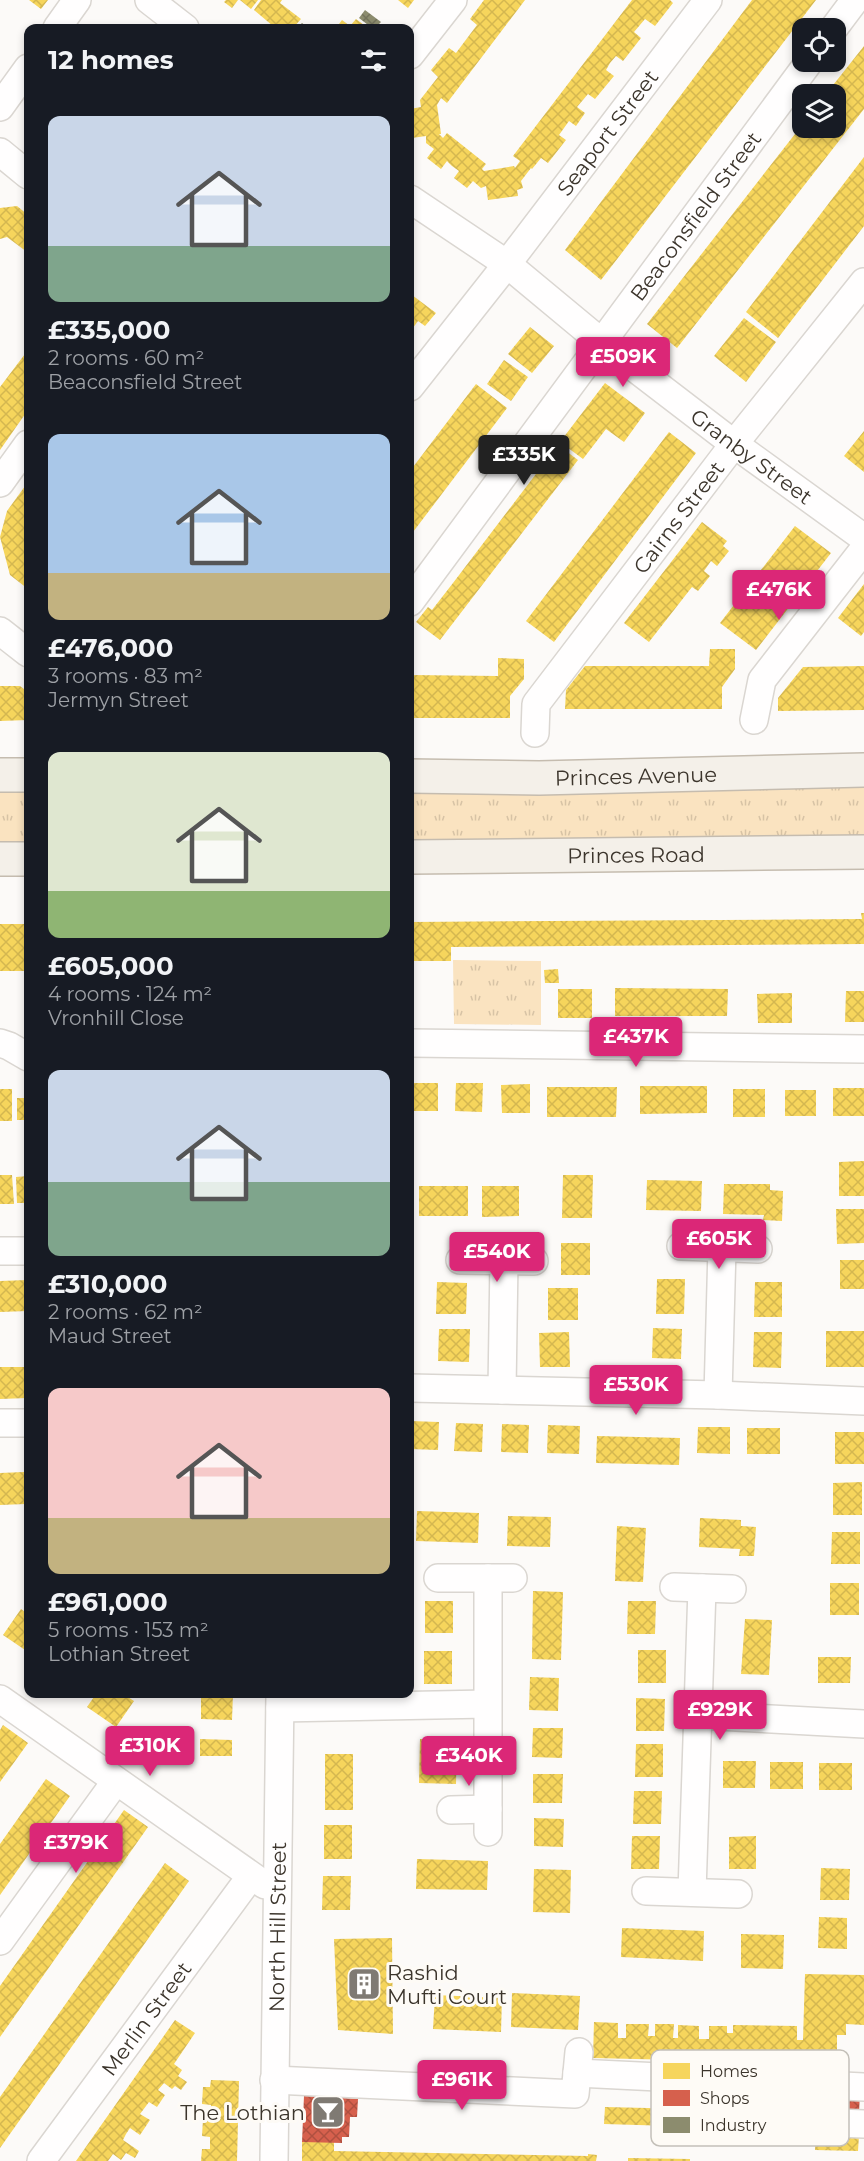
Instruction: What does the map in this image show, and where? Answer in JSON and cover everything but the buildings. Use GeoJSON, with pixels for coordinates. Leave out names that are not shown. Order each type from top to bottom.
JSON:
{"type":"FeatureCollection","features":[{"type":"Feature","properties":{"kind":"main road","name":"Princes Avenue"},"geometry":{"type":"LineString","coordinates":[[414,776],[539,778],[864,770]]}},
{"type":"Feature","properties":{"kind":"main road"},"geometry":{"type":"LineString","coordinates":[[0,775],[24,775]]}},
{"type":"Feature","properties":{"kind":"main road","name":"Princes Road"},"geometry":{"type":"LineString","coordinates":[[414,857],[864,852]]}},
{"type":"Feature","properties":{"kind":"main road"},"geometry":{"type":"LineString","coordinates":[[0,859],[24,859]]}},
{"type":"Feature","properties":{"kind":"street"},"geometry":{"type":"LineString","coordinates":[[60,24],[77,0]]}},
{"type":"Feature","properties":{"kind":"street"},"geometry":{"type":"LineString","coordinates":[[149,0],[180,24]]}},
{"type":"Feature","properties":{"kind":"street"},"geometry":{"type":"LineString","coordinates":[[414,50],[453,0]]}},
{"type":"Feature","properties":{"kind":"street","name":"Seaport Street"},"geometry":{"type":"LineString","coordinates":[[414,382],[708,0]]}},
{"type":"Feature","properties":{"kind":"street"},"geometry":{"type":"LineString","coordinates":[[842,18],[855,0]]}},
{"type":"Feature","properties":{"kind":"street","name":"Beaconsfield Street"},"geometry":{"type":"LineString","coordinates":[[414,597],[802,72]]}},
{"type":"Feature","properties":{"kind":"street"},"geometry":{"type":"LineString","coordinates":[[0,107],[24,74]]}},
{"type":"Feature","properties":{"kind":"street"},"geometry":{"type":"LineString","coordinates":[[0,152],[24,172]]}},
{"type":"Feature","properties":{"kind":"street","name":"Granby Street"},"geometry":{"type":"LineString","coordinates":[[414,202],[507,264],[602,342],[734,444],[864,538]]}},
{"type":"Feature","properties":{"kind":"street","name":"Cairns Street"},"geometry":{"type":"LineString","coordinates":[[535,733],[536,704],[734,444],[864,282]]}},
{"type":"Feature","properties":{"kind":"street"},"geometry":{"type":"LineString","coordinates":[[0,483],[24,450]]}},
{"type":"Feature","properties":{"kind":"street"},"geometry":{"type":"LineString","coordinates":[[754,720],[762,680],[864,549]]}},
{"type":"Feature","properties":{"kind":"street"},"geometry":{"type":"LineString","coordinates":[[0,631],[24,650]]}},
{"type":"Feature","properties":{"kind":"street"},"geometry":{"type":"LineString","coordinates":[[0,1043],[24,1055]]}},
{"type":"Feature","properties":{"kind":"street"},"geometry":{"type":"LineString","coordinates":[[414,1043],[864,1049]]}},
{"type":"Feature","properties":{"kind":"street"},"geometry":{"type":"LineString","coordinates":[[681,1246],[758,1249]]}},
{"type":"Feature","properties":{"kind":"street"},"geometry":{"type":"LineString","coordinates":[[718,1395],[722,1248]]}},
{"type":"Feature","properties":{"kind":"street"},"geometry":{"type":"LineString","coordinates":[[0,1251],[24,1251]]}},
{"type":"Feature","properties":{"kind":"street"},"geometry":{"type":"LineString","coordinates":[[460,1260],[534,1261]]}},
{"type":"Feature","properties":{"kind":"street"},"geometry":{"type":"LineString","coordinates":[[502,1390],[504,1261]]}},
{"type":"Feature","properties":{"kind":"street"},"geometry":{"type":"LineString","coordinates":[[414,1388],[718,1395],[864,1401]]}},
{"type":"Feature","properties":{"kind":"street"},"geometry":{"type":"LineString","coordinates":[[0,1423],[24,1423]]}},
{"type":"Feature","properties":{"kind":"street"},"geometry":{"type":"LineString","coordinates":[[438,1578],[500,1578],[487,1704],[488,1820],[451,1810]]}},
{"type":"Feature","properties":{"kind":"street"},"geometry":{"type":"LineString","coordinates":[[675,1587],[732,1589]]}},
{"type":"Feature","properties":{"kind":"street"},"geometry":{"type":"LineString","coordinates":[[692,1892],[702,1588]]}},
{"type":"Feature","properties":{"kind":"street"},"geometry":{"type":"LineString","coordinates":[[0,1700],[276,1892]]}},
{"type":"Feature","properties":{"kind":"street"},"geometry":{"type":"LineString","coordinates":[[280,1701],[487,1704]]}},
{"type":"Feature","properties":{"kind":"street","name":"North Hill Street"},"geometry":{"type":"LineString","coordinates":[[274,2161],[280,1701]]}},
{"type":"Feature","properties":{"kind":"street"},"geometry":{"type":"LineString","coordinates":[[698,1715],[864,1724]]}},
{"type":"Feature","properties":{"kind":"street"},"geometry":{"type":"LineString","coordinates":[[0,1941],[116,1781]]}},
{"type":"Feature","properties":{"kind":"street","name":"Merlin Street"},"geometry":{"type":"LineString","coordinates":[[41,2161],[250,1876]]}},
{"type":"Feature","properties":{"kind":"street"},"geometry":{"type":"LineString","coordinates":[[646,1891],[738,1894]]}},
{"type":"Feature","properties":{"kind":"street"},"geometry":{"type":"LineString","coordinates":[[274,2080],[575,2094],[578,2063],[651,2069]]}},
{"type":"Feature","properties":{"kind":"street"},"geometry":{"type":"LineString","coordinates":[[849,2086],[864,2087]]}},
{"type":"Feature","properties":{"kind":"street"},"geometry":{"type":"LineString","coordinates":[[849,2123],[864,2124]]}},
{"type":"Feature","properties":{"kind":"green space"},"geometry":{"type":"Polygon","coordinates":[[[864,770],[864,852],[414,857],[414,776],[864,770]]]}},
{"type":"Feature","properties":{"kind":"green space"},"geometry":{"type":"Polygon","coordinates":[[[0,775],[24,775],[24,859],[0,859],[0,775]]]}},
{"type":"Feature","properties":{"kind":"green space"},"geometry":{"type":"Polygon","coordinates":[[[453,960],[541,961],[541,1025],[454,1024],[453,960]]]}},
{"type":"Feature","properties":{"kind":"place","name":"Rashid Mufti Court"},"geometry":{"type":"Point","coordinates":[364,1984]}},
{"type":"Feature","properties":{"kind":"place","name":"The Lothian"},"geometry":{"type":"Point","coordinates":[328,2112]}}]}
